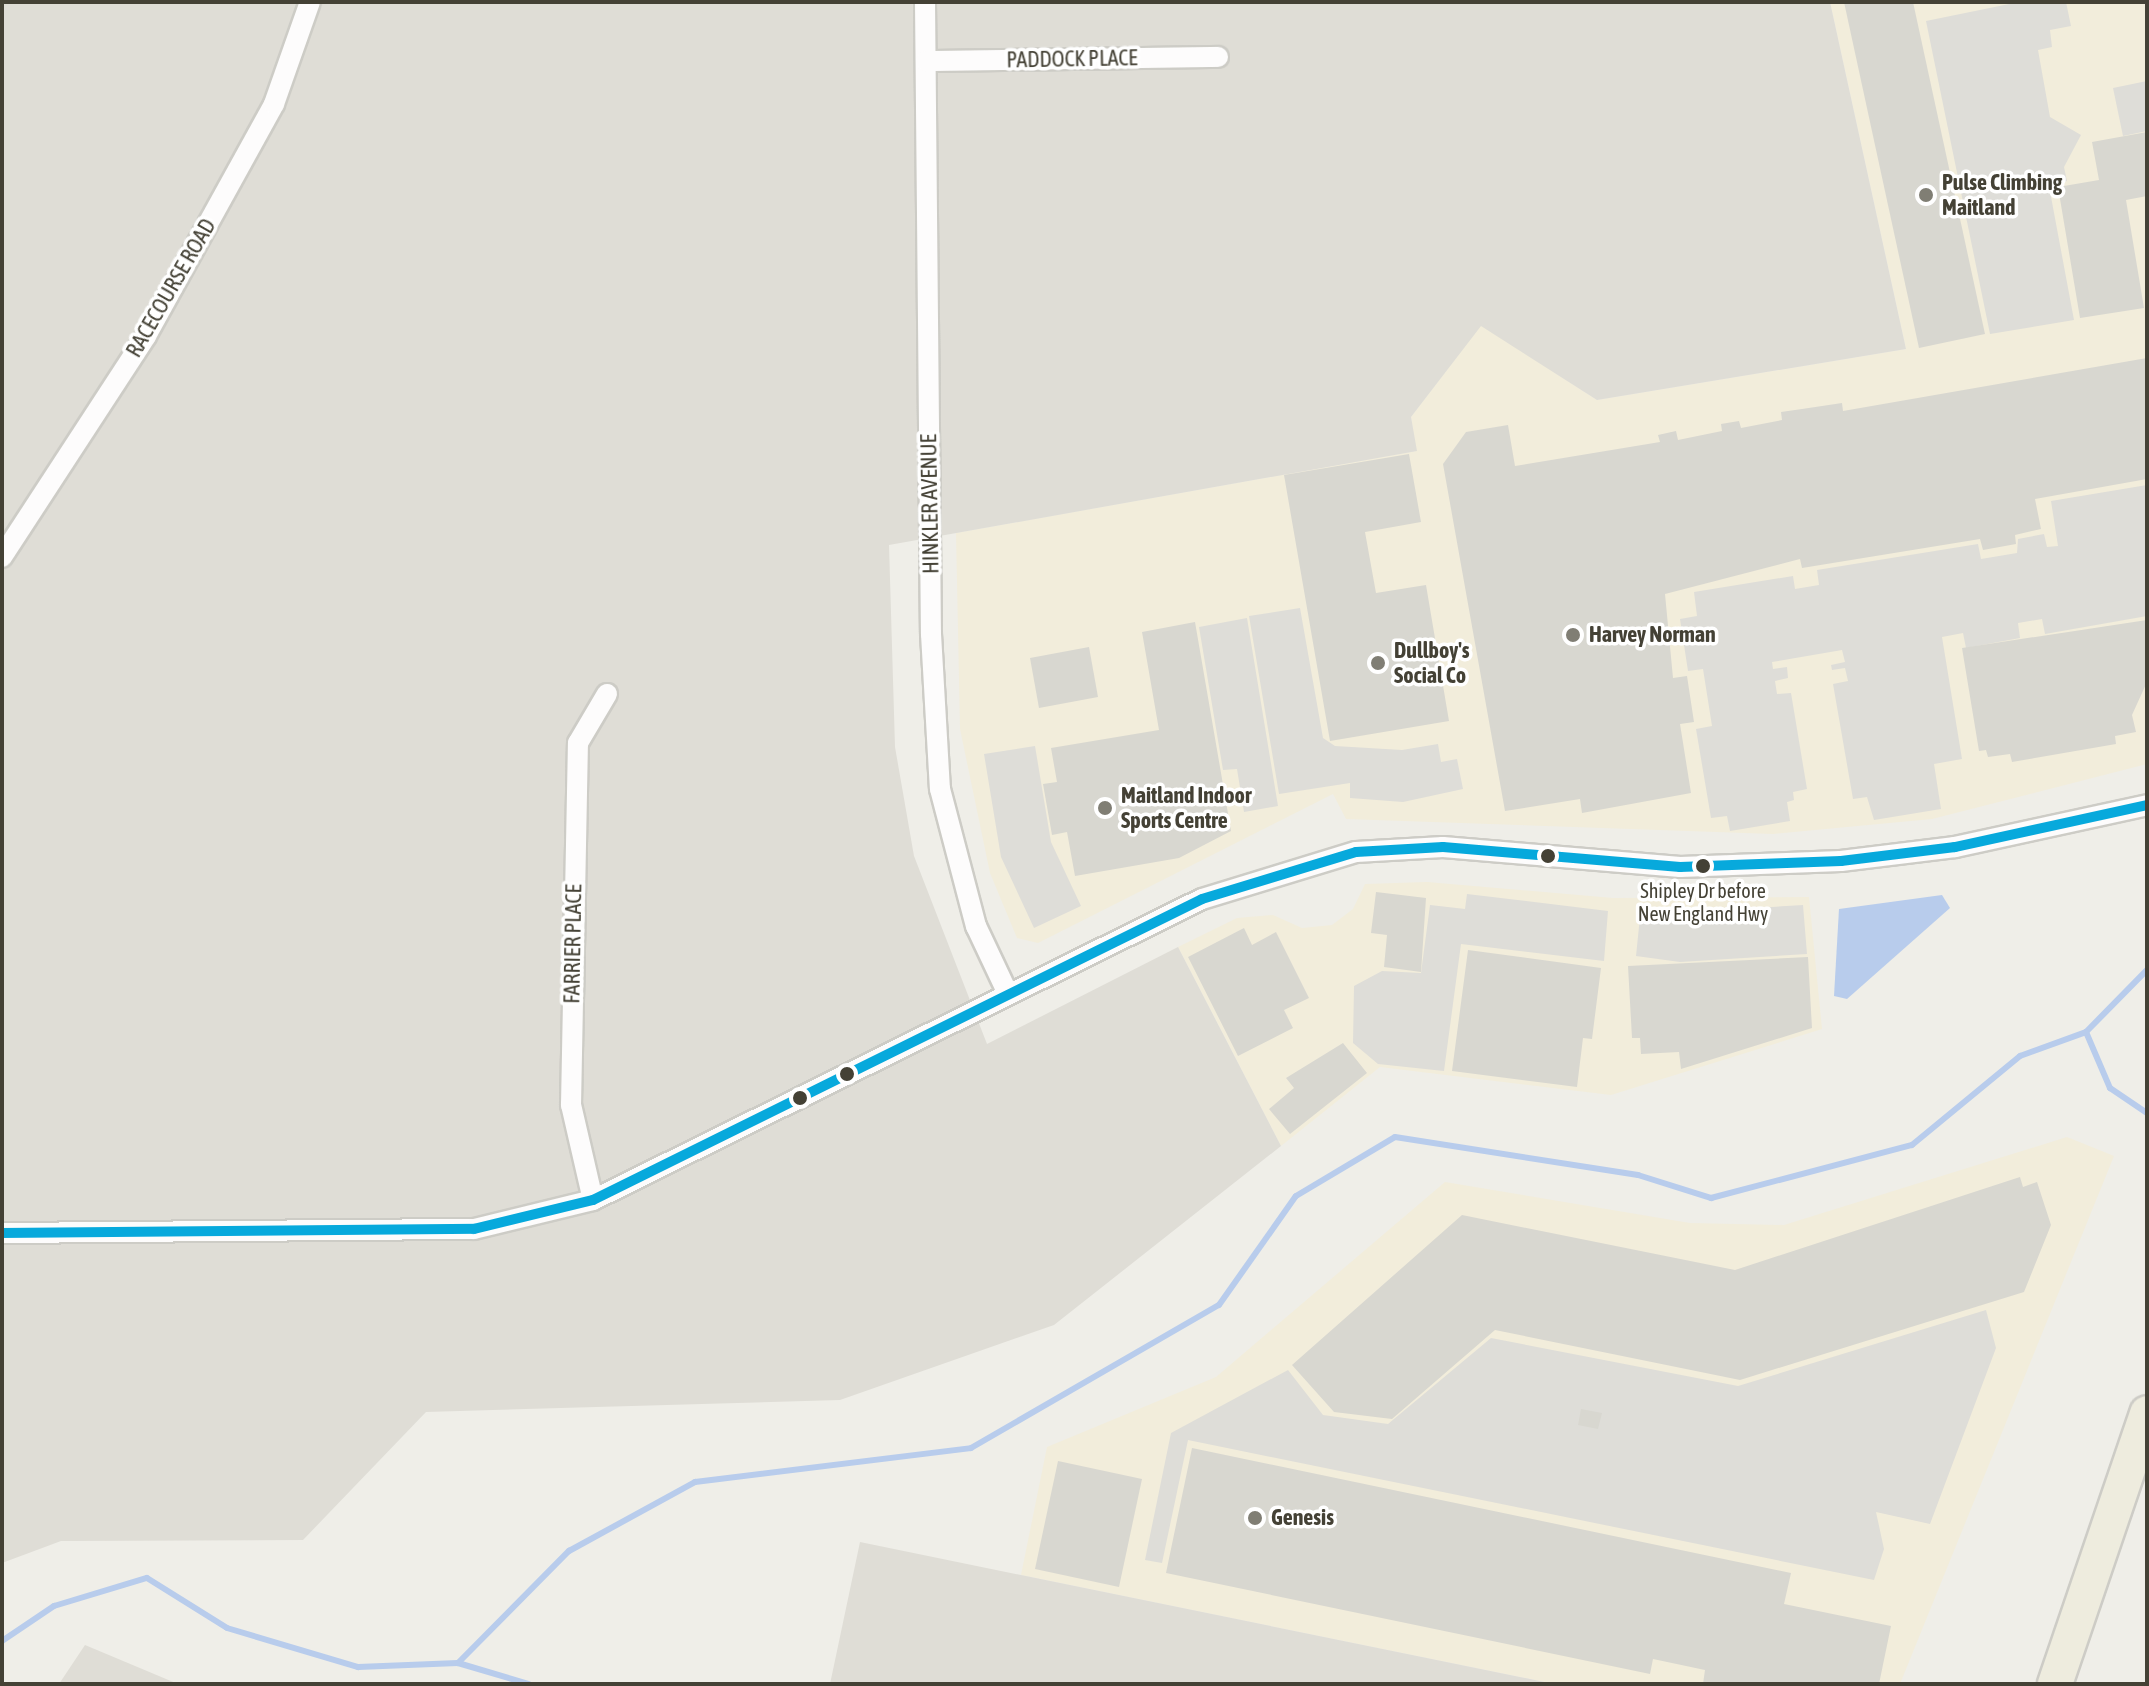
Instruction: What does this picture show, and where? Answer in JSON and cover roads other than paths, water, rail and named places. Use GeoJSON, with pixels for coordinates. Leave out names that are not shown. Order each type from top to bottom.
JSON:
{"type":"FeatureCollection","features":[{"type":"Feature","properties":{"kind":"highway"},"geometry":{"type":"LineString","coordinates":[[2055,1684],[2147,1413]]}},
{"type":"Feature","properties":{"kind":"highway"},"geometry":{"type":"LineString","coordinates":[[2080,1684],[2147,1483]]}},
{"type":"Feature","properties":{"kind":"street","name":"RACECOURSE ROAD"},"geometry":{"type":"LineString","coordinates":[[2,557],[161,309],[274,104],[310,2]]}},
{"type":"Feature","properties":{"kind":"street","name":"HINKLER AVENUE"},"geometry":{"type":"LineString","coordinates":[[925,2],[931,634],[940,789],[976,926],[1008,994]]}},
{"type":"Feature","properties":{"kind":"street","name":"PADDOCK PLACE"},"geometry":{"type":"LineString","coordinates":[[926,61],[1218,57]]}},
{"type":"Feature","properties":{"kind":"street","name":"FARRIER PLACE"},"geometry":{"type":"LineString","coordinates":[[593,1200],[571,1105],[578,743],[607,694]]}},
{"type":"Feature","properties":{"kind":"street"},"geometry":{"type":"LineString","coordinates":[[2,1233],[474,1229],[593,1200],[1202,899],[1356,852],[1443,847],[1680,867],[1841,861],[1955,847],[2147,805]]}},
{"type":"Feature","properties":{"kind":"water"},"geometry":{"type":"Polygon","coordinates":[[[1942,895],[1950,908],[1847,999],[1834,996],[1839,909],[1942,895]]]}},
{"type":"Feature","properties":{"kind":"waterway"},"geometry":{"type":"LineString","coordinates":[[2086,1032],[2147,970]]}},
{"type":"Feature","properties":{"kind":"waterway"},"geometry":{"type":"LineString","coordinates":[[458,1663],[569,1551],[695,1482],[971,1448],[1219,1305],[1296,1196],[1395,1137],[1638,1175],[1711,1198],[1912,1145],[2020,1056],[2086,1032],[2110,1088],[2147,1113]]}},
{"type":"Feature","properties":{"kind":"waterway"},"geometry":{"type":"LineString","coordinates":[[2,1641],[54,1606],[147,1578],[227,1628],[358,1667],[458,1663],[529,1684]]}},
{"type":"Feature","properties":{"kind":"place","name":"Pulse Climbing Maitland"},"geometry":{"type":"Point","coordinates":[1926,195]}},
{"type":"Feature","properties":{"kind":"place","name":"Harvey Norman"},"geometry":{"type":"Point","coordinates":[1573,635]}},
{"type":"Feature","properties":{"kind":"place","name":"Dullboy's Social Co"},"geometry":{"type":"Point","coordinates":[1378,663]}},
{"type":"Feature","properties":{"kind":"place","name":"Maitland Indoor Sports Centre"},"geometry":{"type":"Point","coordinates":[1105,808]}},
{"type":"Feature","properties":{"kind":"place","name":"Shipley Dr before New England Hwy"},"geometry":{"type":"Point","coordinates":[1703,866]}},
{"type":"Feature","properties":{"kind":"place","name":"Genesis"},"geometry":{"type":"Point","coordinates":[1255,1518]}}]}
